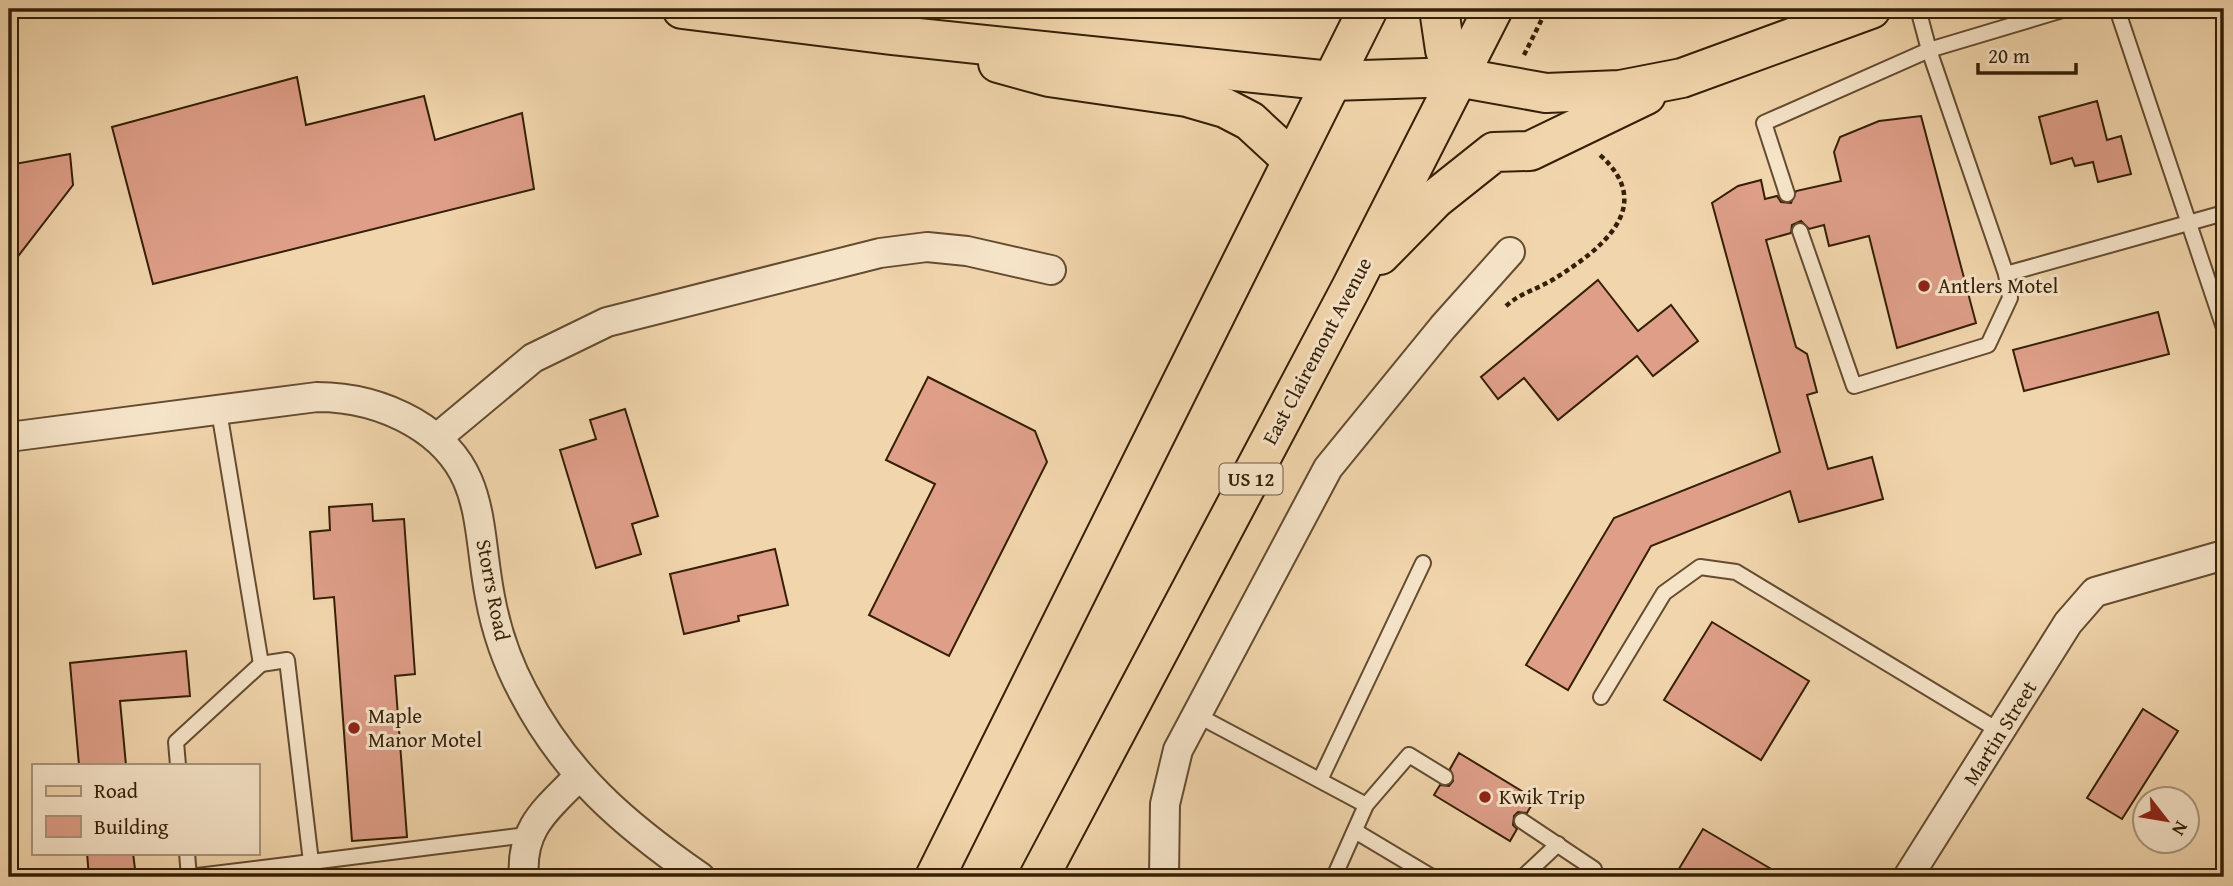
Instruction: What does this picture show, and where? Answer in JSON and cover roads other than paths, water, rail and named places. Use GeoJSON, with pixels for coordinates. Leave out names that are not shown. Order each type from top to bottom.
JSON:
{"type":"FeatureCollection","features":[{"type":"Feature","properties":{"kind":"main road"},"geometry":{"type":"LineString","coordinates":[[682,9],[891,36],[1331,81],[1457,78],[1546,93],[1620,90],[1682,78]]}},
{"type":"Feature","properties":{"kind":"main road"},"geometry":{"type":"LineString","coordinates":[[935,877],[1368,9]]}},
{"type":"Feature","properties":{"kind":"main road"},"geometry":{"type":"LineString","coordinates":[[1439,9],[1446,50],[1457,78]]}},
{"type":"Feature","properties":{"kind":"main road","name":"East Clairemont Avenue"},"geometry":{"type":"LineString","coordinates":[[1040,876],[1351,288],[1493,9]]}},
{"type":"Feature","properties":{"kind":"main road"},"geometry":{"type":"LineString","coordinates":[[1351,288],[1391,242],[1435,200],[1494,152],[1530,151],[1682,78],[1871,9]]}},
{"type":"Feature","properties":{"kind":"main road"},"geometry":{"type":"LineString","coordinates":[[891,36],[1049,77],[1187,97],[1225,108],[1250,121],[1293,160]]}},
{"type":"Feature","properties":{"kind":"street"},"geometry":{"type":"LineString","coordinates":[[437,438],[533,358],[607,322],[880,253],[915,248],[967,251],[1051,270]]}},
{"type":"Feature","properties":{"kind":"street"},"geometry":{"type":"LineString","coordinates":[[1164,877],[1163,833],[1169,784],[1178,750],[1328,468],[1443,327],[1510,252]]}},
{"type":"Feature","properties":{"kind":"street","name":"Storrs Road"},"geometry":{"type":"LineString","coordinates":[[9,437],[293,399],[341,397],[386,409],[437,438],[461,464],[474,491],[490,597],[512,671],[542,727],[578,777],[622,819],[701,877]]}},
{"type":"Feature","properties":{"kind":"street","name":"Martin Street"},"geometry":{"type":"LineString","coordinates":[[1908,877],[2068,624],[2095,592],[2224,555]]}},
{"type":"Feature","properties":{"kind":"street"},"geometry":{"type":"LineString","coordinates":[[524,877],[527,835],[538,818],[578,777]]}},
{"type":"Feature","properties":{"kind":"lane"},"geometry":{"type":"LineString","coordinates":[[1800,231],[1854,386],[1988,345],[2010,298],[2006,274],[1929,50],[1918,9]]}},
{"type":"Feature","properties":{"kind":"lane"},"geometry":{"type":"LineString","coordinates":[[1787,194],[1764,122],[1929,50],[2066,9]]}},
{"type":"Feature","properties":{"kind":"lane"},"geometry":{"type":"LineString","coordinates":[[2117,9],[2224,328]]}},
{"type":"Feature","properties":{"kind":"lane"},"geometry":{"type":"LineString","coordinates":[[2006,274],[2224,213]]}},
{"type":"Feature","properties":{"kind":"lane"},"geometry":{"type":"LineString","coordinates":[[219,411],[261,664]]}},
{"type":"Feature","properties":{"kind":"lane"},"geometry":{"type":"LineString","coordinates":[[1320,780],[1423,563]]}},
{"type":"Feature","properties":{"kind":"lane"},"geometry":{"type":"LineString","coordinates":[[1601,697],[1664,593],[1700,567],[1736,572],[2001,732]]}},
{"type":"Feature","properties":{"kind":"lane"},"geometry":{"type":"LineString","coordinates":[[178,764],[176,742],[261,664],[287,660],[311,862]]}},
{"type":"Feature","properties":{"kind":"lane"},"geometry":{"type":"LineString","coordinates":[[1195,715],[1366,805]]}},
{"type":"Feature","properties":{"kind":"lane"},"geometry":{"type":"LineString","coordinates":[[1334,877],[1366,805],[1409,755],[1445,777]]}},
{"type":"Feature","properties":{"kind":"lane"},"geometry":{"type":"LineString","coordinates":[[1522,821],[1594,869],[1589,877]]}},
{"type":"Feature","properties":{"kind":"lane"},"geometry":{"type":"LineString","coordinates":[[1355,831],[1432,877]]}},
{"type":"Feature","properties":{"kind":"lane"},"geometry":{"type":"LineString","coordinates":[[187,854],[189,877],[527,835]]}},
{"type":"Feature","properties":{"kind":"lane"},"geometry":{"type":"LineString","coordinates":[[1523,877],[1558,844]]}},
{"type":"Feature","properties":{"kind":"place","name":"Antlers Motel"},"geometry":{"type":"Point","coordinates":[1924,286]}},
{"type":"Feature","properties":{"kind":"place","name":"Maple Manor Motel"},"geometry":{"type":"Point","coordinates":[354,728]}},
{"type":"Feature","properties":{"kind":"place","name":"Kwik Trip"},"geometry":{"type":"Point","coordinates":[1485,797]}}]}
